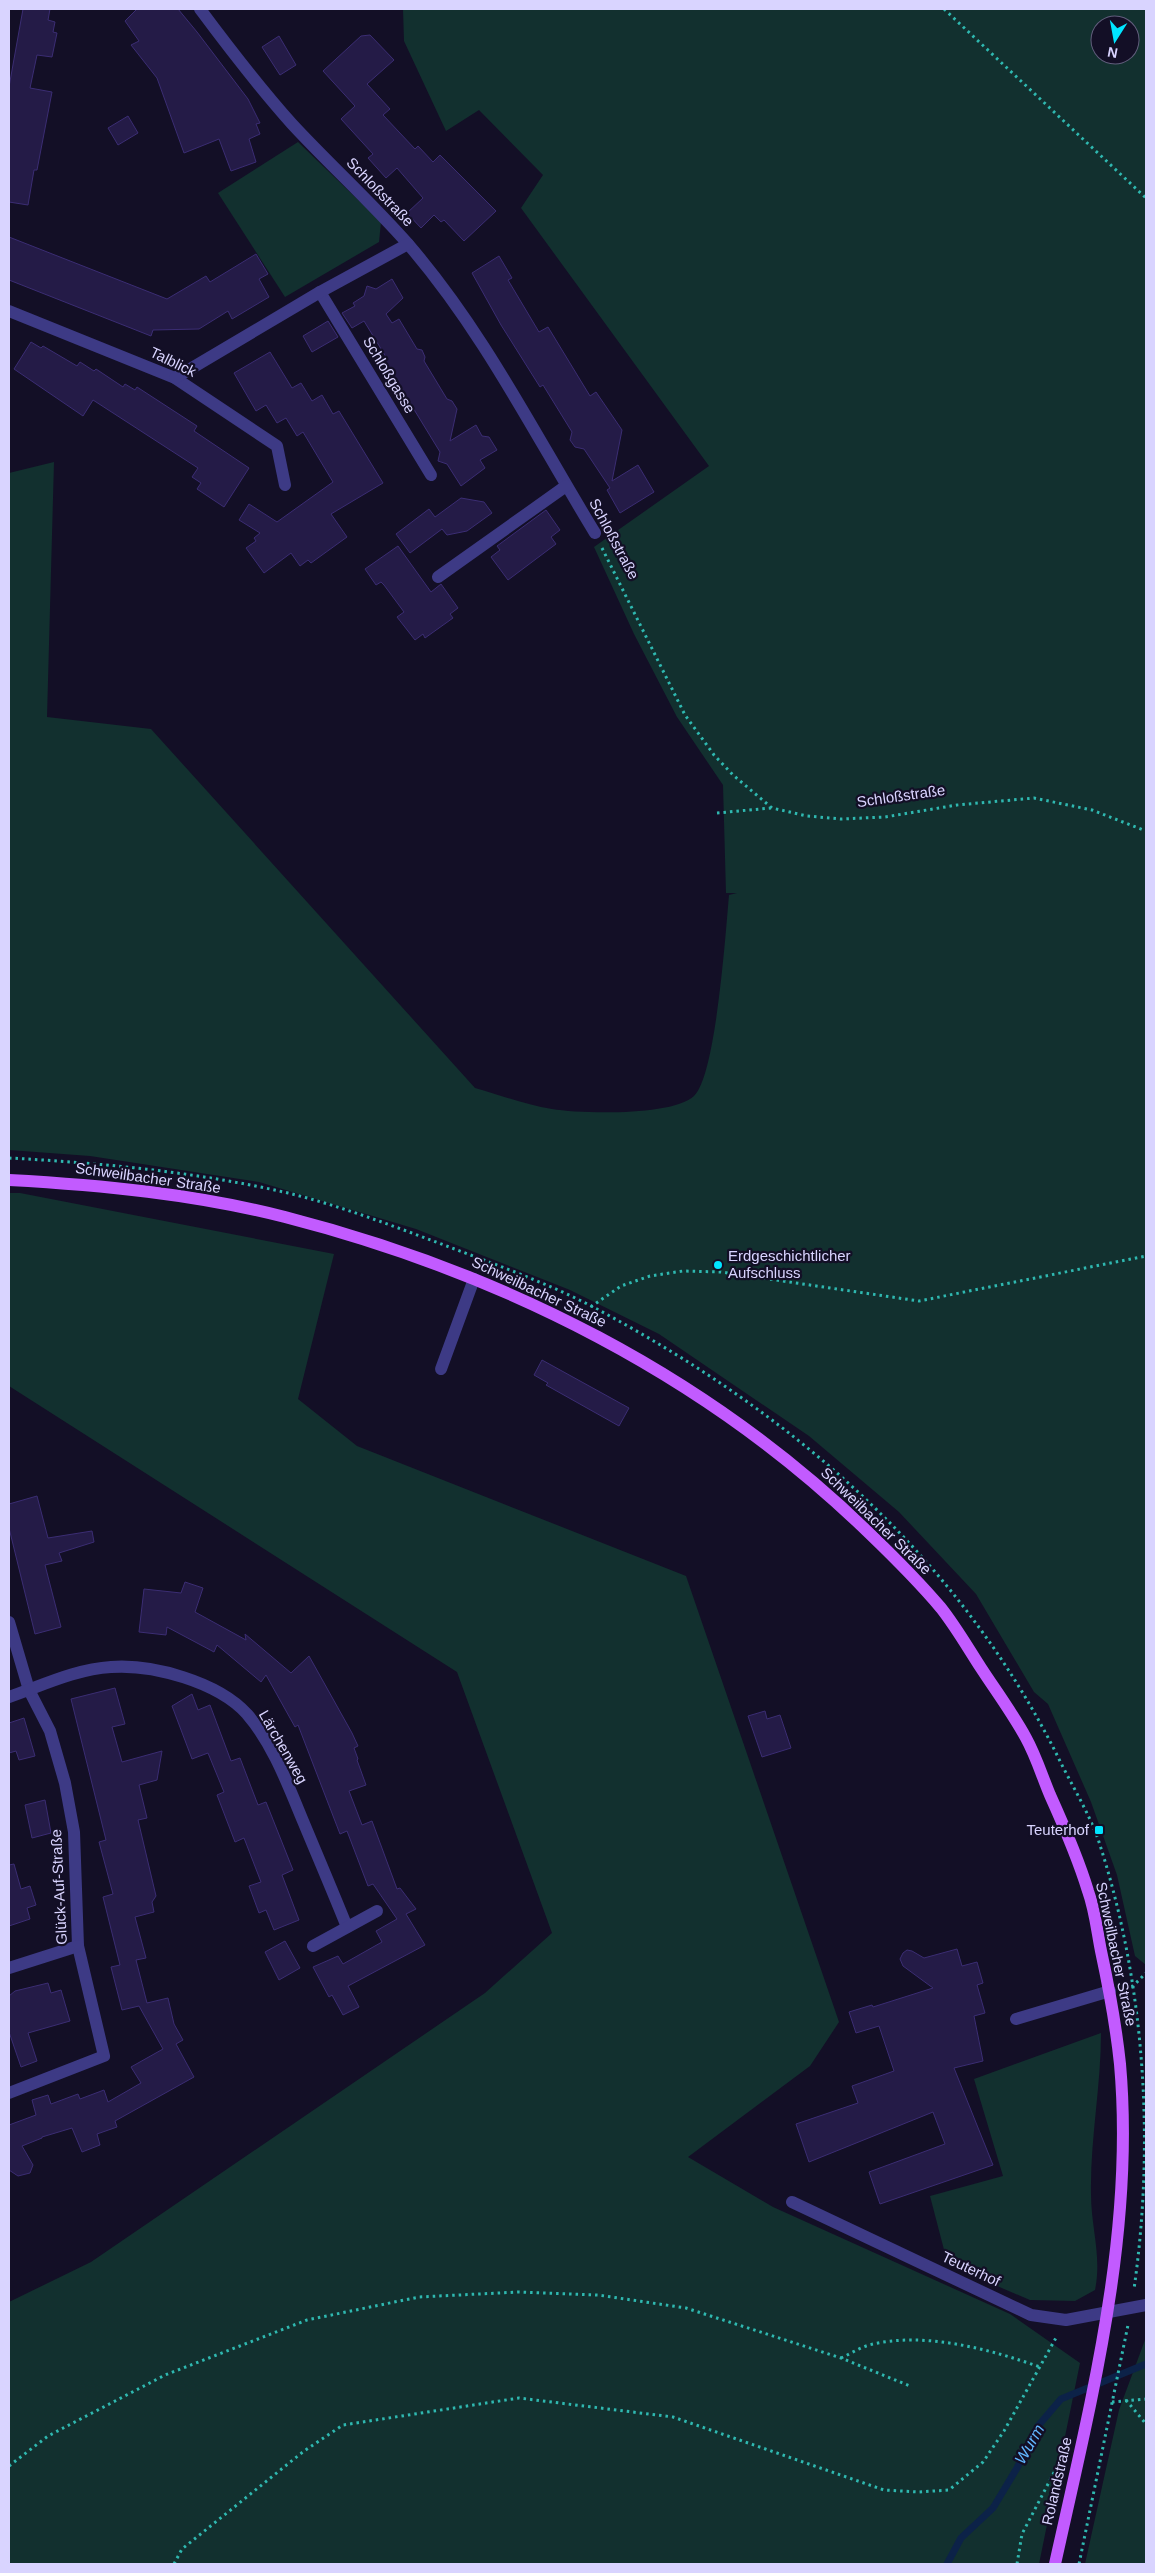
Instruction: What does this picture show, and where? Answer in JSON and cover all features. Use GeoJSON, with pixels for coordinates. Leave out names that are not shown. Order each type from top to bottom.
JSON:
{"type":"FeatureCollection","features":[{"type":"Feature","properties":{"kind":"main road","name":"Schweilbacher Straße"},"geometry":{"type":"LineString","coordinates":[[9,1180],[91,1184],[201,1200],[283,1216],[379,1245],[474,1279],[581,1326],[663,1373],[741,1423],[830,1495],[890,1554],[942,1610],[1026,1737],[1070,1840],[1090,1896],[1110,1991],[1120,2064],[1122,2124],[1120,2180],[1108,2311],[1090,2406]]}},
{"type":"Feature","properties":{"kind":"main road","name":"Rolandstraße"},"geometry":{"type":"LineString","coordinates":[[1055,2564],[1090,2406]]}},
{"type":"Feature","properties":{"kind":"street","name":"Schloßstraße"},"geometry":{"type":"LineString","coordinates":[[200,9],[232,52],[292,124],[408,244],[449,298],[496,364],[534,425],[566,486],[594,533]]}},
{"type":"Feature","properties":{"kind":"street"},"geometry":{"type":"LineString","coordinates":[[175,378],[320,292],[408,244]]}},
{"type":"Feature","properties":{"kind":"street","name":"Schloßgasse"},"geometry":{"type":"LineString","coordinates":[[320,292],[431,474]]}},
{"type":"Feature","properties":{"kind":"street","name":"Talblick"},"geometry":{"type":"LineString","coordinates":[[9,312],[175,378],[276,446],[284,485]]}},
{"type":"Feature","properties":{"kind":"street"},"geometry":{"type":"LineString","coordinates":[[438,576],[566,486]]}},
{"type":"Feature","properties":{"kind":"street"},"geometry":{"type":"LineString","coordinates":[[441,1369],[474,1279]]}},
{"type":"Feature","properties":{"kind":"street","name":"Glück-Auf-Straße"},"geometry":{"type":"LineString","coordinates":[[9,1622],[29,1690],[50,1731],[65,1783],[74,1832],[78,1946],[104,2056],[9,2093]]}},
{"type":"Feature","properties":{"kind":"street","name":"Lärchenweg"},"geometry":{"type":"LineString","coordinates":[[9,1696],[71,1676],[110,1667],[153,1669],[189,1680],[224,1695],[247,1714],[283,1772],[348,1926]]}},
{"type":"Feature","properties":{"kind":"street"},"geometry":{"type":"LineString","coordinates":[[313,1946],[377,1912]]}},
{"type":"Feature","properties":{"kind":"street"},"geometry":{"type":"LineString","coordinates":[[9,1968],[78,1946]]}},
{"type":"Feature","properties":{"kind":"street"},"geometry":{"type":"LineString","coordinates":[[1016,2019],[1110,1991]]}},
{"type":"Feature","properties":{"kind":"street","name":"Teuterhof"},"geometry":{"type":"LineString","coordinates":[[792,2202],[1031,2315],[1066,2320],[1146,2305]]}},
{"type":"Feature","properties":{"kind":"path"},"geometry":{"type":"LineString","coordinates":[[944,9],[1146,198]]}},
{"type":"Feature","properties":{"kind":"path","name":"Schloßstraße"},"geometry":{"type":"LineString","coordinates":[[594,533],[685,714],[714,755],[732,775],[772,808],[807,816],[842,819],[885,817],[957,805],[1034,798],[1092,810],[1146,831]]}},
{"type":"Feature","properties":{"kind":"path"},"geometry":{"type":"LineString","coordinates":[[717,813],[772,808]]}},
{"type":"Feature","properties":{"kind":"path"},"geometry":{"type":"LineString","coordinates":[[9,1158],[94,1162],[192,1176],[290,1194],[432,1241],[592,1306],[674,1353],[740,1398],[840,1474],[910,1541],[959,1598],[1004,1660],[1042,1726],[1096,1834],[1113,1892],[1133,1986],[1146,1973]]}},
{"type":"Feature","properties":{"kind":"path"},"geometry":{"type":"LineString","coordinates":[[581,1326],[592,1306],[621,1286],[650,1276],[683,1271],[721,1272],[919,1301],[1146,1256]]}},
{"type":"Feature","properties":{"kind":"path"},"geometry":{"type":"LineString","coordinates":[[9,2466],[48,2436],[165,2375],[307,2320],[419,2297],[519,2292],[598,2295],[686,2308],[841,2358],[910,2386]]}},
{"type":"Feature","properties":{"kind":"path"},"geometry":{"type":"LineString","coordinates":[[174,2564],[182,2549],[304,2450],[343,2426],[519,2398],[673,2417],[884,2490],[919,2492],[949,2490],[983,2462],[1004,2431],[1066,2320]]}},
{"type":"Feature","properties":{"kind":"path"},"geometry":{"type":"LineString","coordinates":[[1079,2564],[1129,2320]]}},
{"type":"Feature","properties":{"kind":"path"},"geometry":{"type":"LineString","coordinates":[[841,2358],[868,2345],[900,2341],[951,2343],[994,2351],[1040,2367]]}},
{"type":"Feature","properties":{"kind":"path"},"geometry":{"type":"LineString","coordinates":[[1113,2402],[1126,2399],[1146,2399]]}},
{"type":"Feature","properties":{"kind":"path"},"geometry":{"type":"LineString","coordinates":[[1126,2399],[1146,2424]]}},
{"type":"Feature","properties":{"kind":"path"},"geometry":{"type":"LineString","coordinates":[[1017,2564],[1022,2534],[1056,2465],[1062,2459]]}},
{"type":"Feature","properties":{"kind":"green space"},"geometry":{"type":"Polygon","coordinates":[[[403,9],[1146,9],[1146,1965],[1135,1956],[1117,1875],[1091,1802],[1048,1704],[1034,1692],[976,1594],[899,1512],[809,1436],[659,1334],[570,1290],[416,1229],[259,1182],[90,1156],[9,1150],[9,473],[54,462],[47,717],[151,729],[475,1088],[542,1107],[566,1111],[626,1112],[683,1103],[694,1096],[702,1083],[714,1033],[719,1001],[729,895],[737,893],[726,893],[723,785],[677,717],[634,634],[594,547],[709,466],[521,208],[543,175],[479,110],[446,131],[404,41],[403,9]]]}},
{"type":"Feature","properties":{"kind":"green space"},"geometry":{"type":"Polygon","coordinates":[[[298,142],[381,222],[379,242],[285,297],[218,193],[298,142]]]}},
{"type":"Feature","properties":{"kind":"green space"},"geometry":{"type":"Polygon","coordinates":[[[9,1193],[20,1193],[334,1254],[298,1399],[357,1446],[686,1576],[839,2022],[810,2066],[688,2157],[773,2207],[1010,2314],[1080,2363],[1039,2564],[9,2564],[9,2302],[91,2262],[485,1993],[552,1933],[457,1672],[9,1386],[9,1193]]]}},
{"type":"Feature","properties":{"kind":"green space"},"geometry":{"type":"Polygon","coordinates":[[[1101,2033],[1091,2174],[1091,2206],[1097,2254],[1095,2290],[1075,2301],[1030,2300],[948,2265],[930,2196],[1003,2176],[974,2079],[1101,2033]]]}},
{"type":"Feature","properties":{"kind":"green space"},"geometry":{"type":"Polygon","coordinates":[[[1146,2307],[1146,2564],[1085,2564],[1119,2410],[1145,2340],[1146,2307]]]}},
{"type":"Feature","properties":{"kind":"building"},"geometry":{"type":"Polygon","coordinates":[[[23,9],[50,9],[48,20],[55,22],[53,32],[57,33],[52,57],[37,55],[30,88],[52,92],[37,170],[34,170],[28,205],[9,202],[9,87],[23,9]]]}},
{"type":"Feature","properties":{"kind":"building"},"geometry":{"type":"Polygon","coordinates":[[[137,9],[178,9],[197,32],[248,99],[260,123],[256,124],[260,134],[249,139],[256,162],[231,171],[219,139],[184,153],[157,78],[131,45],[139,41],[125,21],[137,9]]]}},
{"type":"Feature","properties":{"kind":"building"},"geometry":{"type":"Polygon","coordinates":[[[370,35],[394,60],[367,84],[390,109],[383,115],[415,149],[418,146],[433,162],[440,155],[496,211],[464,241],[444,220],[441,222],[434,215],[421,228],[407,213],[423,198],[397,168],[386,178],[368,158],[373,154],[341,119],[355,106],[323,71],[361,36],[370,35]]]}},
{"type":"Feature","properties":{"kind":"building"},"geometry":{"type":"Polygon","coordinates":[[[279,36],[296,65],[280,75],[262,47],[279,36]]]}},
{"type":"Feature","properties":{"kind":"building"},"geometry":{"type":"Polygon","coordinates":[[[128,116],[138,133],[118,145],[108,128],[128,116]]]}},
{"type":"Feature","properties":{"kind":"building"},"geometry":{"type":"Polygon","coordinates":[[[9,237],[167,299],[206,276],[210,282],[256,254],[268,274],[259,279],[269,297],[232,319],[228,311],[199,329],[153,330],[151,336],[9,280],[9,237]]]}},
{"type":"Feature","properties":{"kind":"building"},"geometry":{"type":"Polygon","coordinates":[[[499,256],[512,278],[508,280],[539,332],[548,327],[590,396],[596,392],[622,430],[612,481],[638,465],[654,492],[620,513],[607,490],[610,488],[584,449],[575,447],[570,440],[572,432],[543,385],[540,387],[501,325],[472,273],[499,256]]]}},
{"type":"Feature","properties":{"kind":"building"},"geometry":{"type":"Polygon","coordinates":[[[392,279],[403,298],[386,314],[392,323],[399,319],[417,349],[422,350],[425,357],[424,361],[447,399],[452,401],[457,409],[450,441],[476,425],[482,436],[489,437],[497,450],[480,460],[485,468],[461,486],[447,464],[438,461],[440,452],[385,362],[386,357],[364,321],[352,328],[342,313],[355,306],[353,303],[364,296],[367,286],[376,289],[392,279]]]}},
{"type":"Feature","properties":{"kind":"building"},"geometry":{"type":"Polygon","coordinates":[[[328,321],[338,337],[312,352],[303,336],[328,321]]]}},
{"type":"Feature","properties":{"kind":"building"},"geometry":{"type":"Polygon","coordinates":[[[31,342],[41,348],[43,346],[77,366],[80,362],[94,371],[96,369],[123,387],[125,384],[135,390],[137,387],[197,426],[194,431],[249,468],[224,507],[197,489],[201,483],[192,477],[198,468],[93,400],[83,416],[14,369],[31,342]]]}},
{"type":"Feature","properties":{"kind":"building"},"geometry":{"type":"Polygon","coordinates":[[[270,352],[292,388],[301,383],[312,401],[322,395],[333,414],[339,411],[383,483],[331,514],[347,537],[311,563],[308,560],[300,566],[291,553],[264,573],[246,548],[256,541],[254,538],[260,533],[239,520],[249,504],[277,522],[333,482],[303,432],[297,436],[286,418],[277,423],[266,405],[256,411],[234,373],[270,352]]]}},
{"type":"Feature","properties":{"kind":"building"},"geometry":{"type":"Polygon","coordinates":[[[461,498],[484,502],[492,513],[467,531],[447,535],[442,529],[410,553],[396,534],[429,509],[435,517],[461,498]]]}},
{"type":"Feature","properties":{"kind":"building"},"geometry":{"type":"Polygon","coordinates":[[[546,510],[560,530],[551,537],[556,544],[508,580],[491,557],[500,550],[497,546],[546,510]]]}},
{"type":"Feature","properties":{"kind":"building"},"geometry":{"type":"Polygon","coordinates":[[[398,546],[431,592],[441,584],[458,608],[450,614],[453,618],[425,638],[423,634],[415,640],[397,617],[404,612],[384,585],[381,582],[376,585],[365,569],[398,546]]]}},
{"type":"Feature","properties":{"kind":"building"},"geometry":{"type":"Polygon","coordinates":[[[542,1360],[629,1408],[619,1426],[546,1385],[548,1383],[534,1375],[542,1360]]]}},
{"type":"Feature","properties":{"kind":"building"},"geometry":{"type":"Polygon","coordinates":[[[37,1496],[48,1538],[92,1531],[94,1542],[59,1553],[62,1561],[45,1565],[61,1627],[35,1634],[9,1528],[9,1504],[37,1496]]]}},
{"type":"Feature","properties":{"kind":"building"},"geometry":{"type":"Polygon","coordinates":[[[185,1582],[203,1588],[195,1612],[246,1640],[245,1634],[291,1673],[309,1656],[358,1746],[354,1748],[366,1785],[349,1791],[362,1825],[372,1821],[397,1889],[400,1888],[416,1909],[406,1914],[425,1945],[348,1986],[359,2007],[343,2015],[332,1995],[329,1997],[313,1967],[338,1956],[343,1964],[382,1942],[376,1931],[397,1919],[373,1884],[368,1886],[347,1831],[340,1834],[298,1725],[295,1727],[266,1675],[261,1682],[217,1645],[214,1652],[167,1627],[166,1635],[139,1632],[144,1589],[181,1593],[185,1582]]]}},
{"type":"Feature","properties":{"kind":"building"},"geometry":{"type":"Polygon","coordinates":[[[115,1688],[125,1724],[112,1727],[122,1762],[162,1751],[157,1780],[139,1785],[147,1818],[138,1820],[156,1896],[152,1902],[154,1912],[135,1917],[146,1958],[136,1960],[147,2003],[168,1998],[174,2024],[183,2040],[176,2044],[194,2077],[115,2121],[117,2127],[97,2134],[100,2145],[82,2152],[72,2128],[42,2137],[22,2146],[33,2165],[30,2173],[18,2176],[9,2170],[9,2125],[36,2115],[32,2100],[48,2095],[51,2104],[78,2094],[80,2099],[104,2090],[108,2102],[141,2083],[131,2067],[163,2049],[139,2006],[122,2010],[111,1967],[120,1965],[103,1897],[113,1894],[99,1842],[106,1840],[71,1699],[115,1688]]]}},
{"type":"Feature","properties":{"kind":"building"},"geometry":{"type":"Polygon","coordinates":[[[192,1694],[198,1710],[210,1705],[231,1761],[240,1758],[258,1805],[266,1802],[293,1870],[282,1875],[299,1920],[274,1930],[266,1910],[259,1913],[249,1886],[261,1882],[244,1838],[235,1842],[217,1795],[224,1792],[208,1753],[192,1759],[172,1706],[192,1694]]]}},
{"type":"Feature","properties":{"kind":"building"},"geometry":{"type":"Polygon","coordinates":[[[765,1711],[767,1719],[780,1715],[791,1748],[762,1757],[748,1716],[765,1711]]]}},
{"type":"Feature","properties":{"kind":"building"},"geometry":{"type":"Polygon","coordinates":[[[24,1718],[35,1756],[19,1760],[16,1751],[9,1753],[9,1723],[24,1718]]]}},
{"type":"Feature","properties":{"kind":"building"},"geometry":{"type":"Polygon","coordinates":[[[45,1800],[51,1833],[32,1838],[25,1805],[45,1800]]]}},
{"type":"Feature","properties":{"kind":"building"},"geometry":{"type":"Polygon","coordinates":[[[14,1864],[21,1889],[30,1886],[36,1905],[27,1908],[30,1919],[9,1926],[9,1865],[14,1864]]]}},
{"type":"Feature","properties":{"kind":"building"},"geometry":{"type":"Polygon","coordinates":[[[285,1941],[300,1968],[279,1980],[265,1952],[285,1941]]]}},
{"type":"Feature","properties":{"kind":"building"},"geometry":{"type":"Polygon","coordinates":[[[957,1949],[962,1966],[977,1962],[983,1983],[977,1985],[985,2013],[974,2016],[983,2061],[954,2068],[993,2165],[880,2204],[869,2172],[945,2144],[933,2112],[809,2162],[796,2124],[858,2103],[852,2086],[894,2071],[879,2026],[856,2033],[849,2012],[872,2005],[873,2007],[933,1988],[903,1966],[900,1959],[903,1953],[907,1950],[912,1951],[924,1958],[957,1949]]]}},
{"type":"Feature","properties":{"kind":"building"},"geometry":{"type":"Polygon","coordinates":[[[48,1983],[51,1993],[61,1990],[70,2021],[28,2033],[37,2061],[21,2067],[9,2032],[9,1996],[15,1991],[48,1983]]]}},
{"type":"Feature","properties":{"kind":"waterway","name":"Wurm"},"geometry":{"type":"LineString","coordinates":[[947,2564],[961,2538],[993,2508],[1017,2468],[1038,2426],[1061,2399],[1146,2364]]}},
{"type":"Feature","properties":{"kind":"place","name":"Erdgeschichtlicher Aufschluss"},"geometry":{"type":"Point","coordinates":[718,1265]}},
{"type":"Feature","properties":{"kind":"place","name":"Teuterhof"},"geometry":{"type":"Point","coordinates":[1099,1830]}}]}
